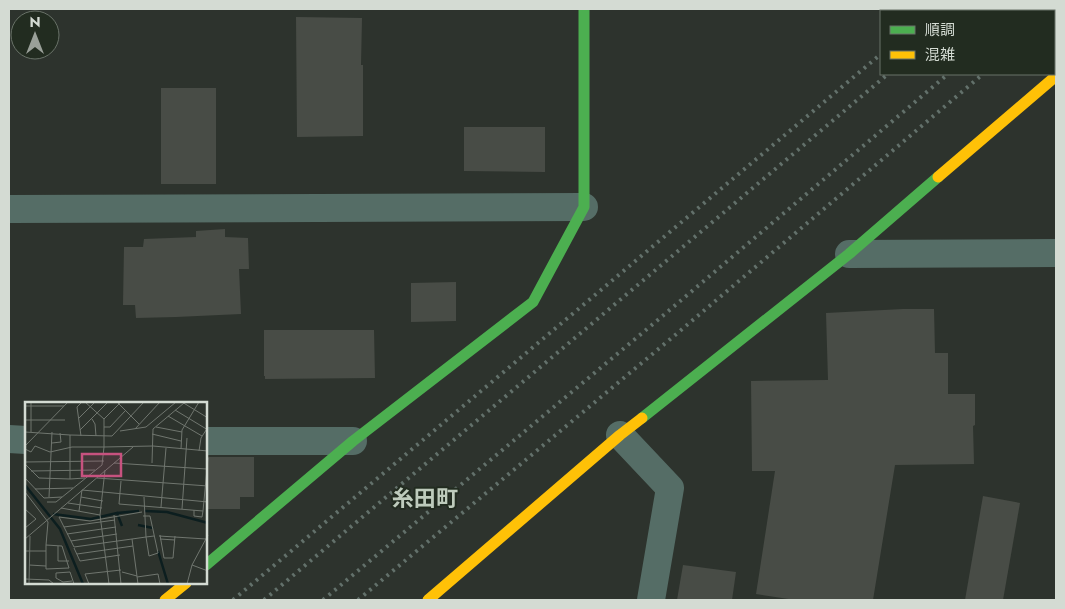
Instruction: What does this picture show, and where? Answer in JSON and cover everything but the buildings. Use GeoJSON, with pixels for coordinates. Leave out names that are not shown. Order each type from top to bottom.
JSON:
{"type":"FeatureCollection","features":[{"type":"Feature","properties":{"kind":"street"},"geometry":{"type":"LineString","coordinates":[[208,563],[353,441],[533,302],[584,207],[584,9]]}},
{"type":"Feature","properties":{"kind":"street"},"geometry":{"type":"LineString","coordinates":[[428,600],[620,435],[849,254],[1056,76]]}},
{"type":"Feature","properties":{"kind":"street"},"geometry":{"type":"LineString","coordinates":[[9,209],[584,207]]}},
{"type":"Feature","properties":{"kind":"street"},"geometry":{"type":"LineString","coordinates":[[849,254],[1056,253]]}},
{"type":"Feature","properties":{"kind":"street"},"geometry":{"type":"LineString","coordinates":[[620,435],[670,488],[652,600]]}},
{"type":"Feature","properties":{"kind":"street"},"geometry":{"type":"LineString","coordinates":[[9,440],[25,440]]}},
{"type":"Feature","properties":{"kind":"street"},"geometry":{"type":"LineString","coordinates":[[208,441],[353,441]]}},
{"type":"Feature","properties":{"kind":"street"},"geometry":{"type":"LineString","coordinates":[[165,600],[185,584]]}},
{"type":"Feature","properties":{"kind":"railway"},"geometry":{"type":"LineString","coordinates":[[233,600],[880,55]]}},
{"type":"Feature","properties":{"kind":"railway"},"geometry":{"type":"LineString","coordinates":[[264,600],[887,75]]}},
{"type":"Feature","properties":{"kind":"railway"},"geometry":{"type":"LineString","coordinates":[[323,600],[947,75]]}},
{"type":"Feature","properties":{"kind":"railway"},"geometry":{"type":"LineString","coordinates":[[358,600],[982,75]]}},
{"type":"Feature","properties":{"kind":"traffic: fast"},"geometry":{"type":"LineString","coordinates":[[208,563],[353,441],[533,302],[584,207],[584,9]]}},
{"type":"Feature","properties":{"kind":"traffic: fast"},"geometry":{"type":"LineString","coordinates":[[642,418],[849,254],[938,177]]}},
{"type":"Feature","properties":{"kind":"traffic: slow"},"geometry":{"type":"LineString","coordinates":[[938,177],[1056,76]]}},
{"type":"Feature","properties":{"kind":"traffic: slow"},"geometry":{"type":"LineString","coordinates":[[428,600],[642,418]]}},
{"type":"Feature","properties":{"kind":"traffic: slow"},"geometry":{"type":"LineString","coordinates":[[165,600],[185,584]]}},
{"type":"Feature","properties":{"kind":"district","name":"糸田町"},"geometry":{"type":"Point","coordinates":[425,498]}}]}
